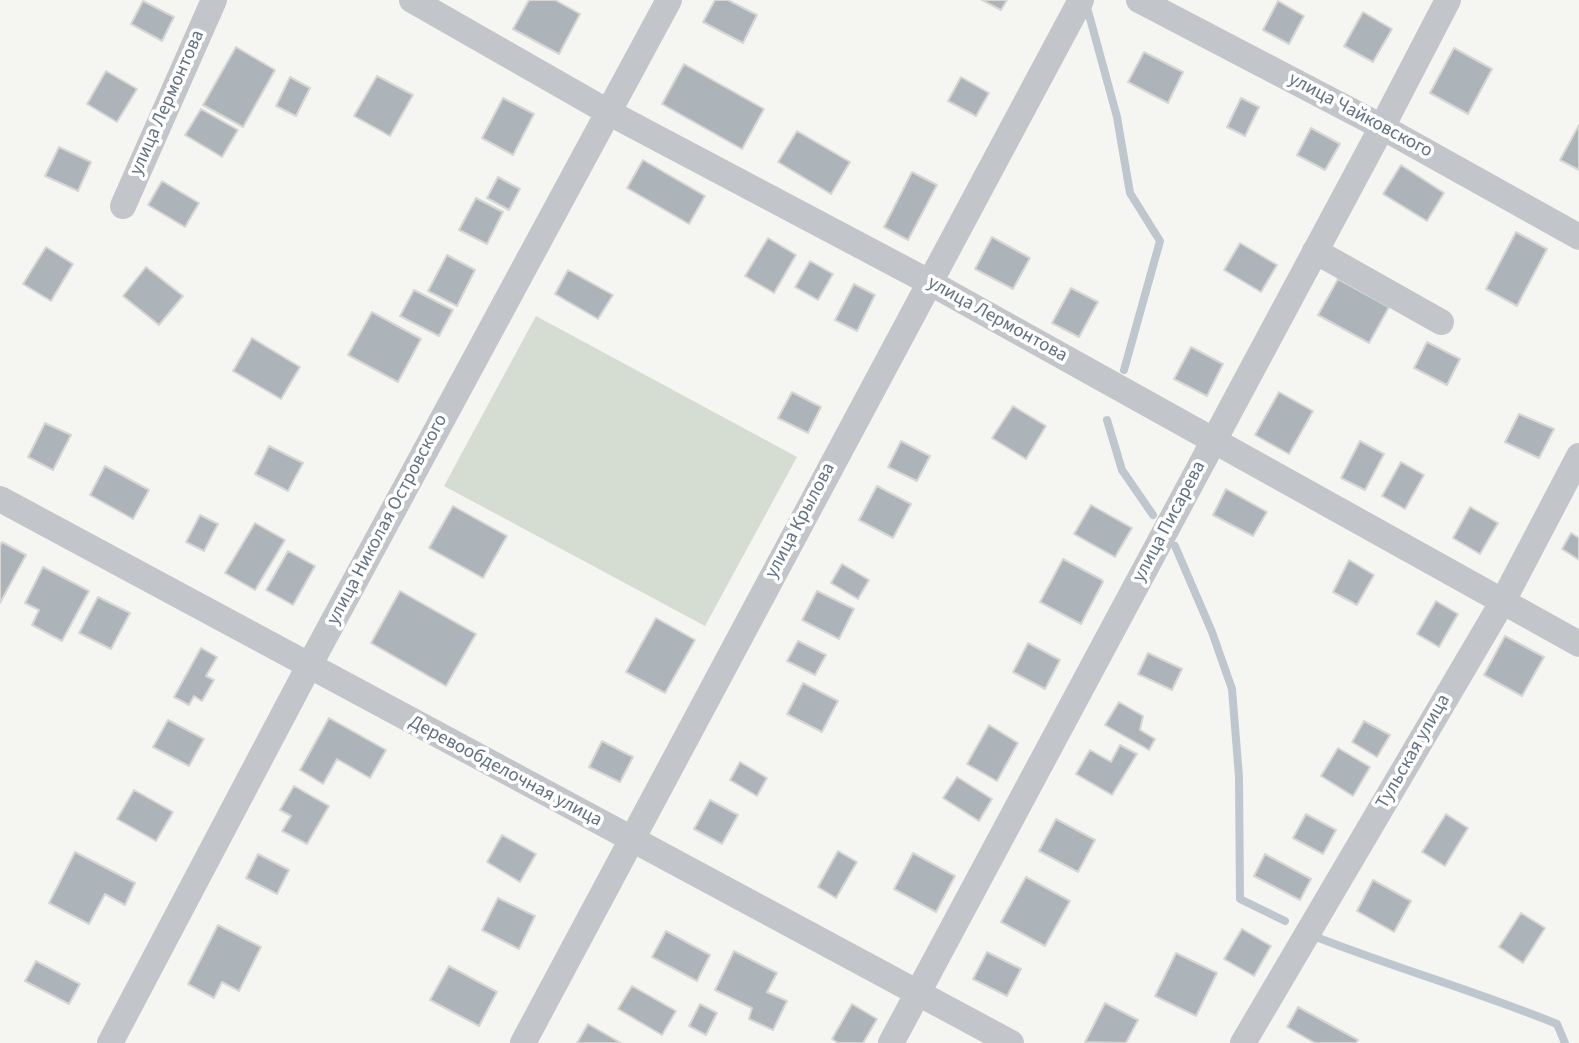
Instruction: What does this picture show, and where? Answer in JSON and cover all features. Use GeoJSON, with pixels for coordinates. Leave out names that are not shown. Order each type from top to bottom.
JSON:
{"type":"FeatureCollection","features":[{"type":"Feature","properties":{"kind":"street","name":"улица Лермонтова"},"geometry":{"type":"LineString","coordinates":[[123,206],[214,0]]}},
{"type":"Feature","properties":{"kind":"street","name":"улица Лермонтова"},"geometry":{"type":"LineString","coordinates":[[412,0],[608,112],[929,282],[1579,644]]}},
{"type":"Feature","properties":{"kind":"street","name":"улица Николая Островского"},"geometry":{"type":"LineString","coordinates":[[110,1043],[309,666],[669,0]]}},
{"type":"Feature","properties":{"kind":"street","name":"улица Крылова"},"geometry":{"type":"LineString","coordinates":[[523,1043],[1081,0]]}},
{"type":"Feature","properties":{"kind":"street","name":"улица Чайковского"},"geometry":{"type":"LineString","coordinates":[[1139,0],[1382,127],[1579,237]]}},
{"type":"Feature","properties":{"kind":"street","name":"улица Писарева"},"geometry":{"type":"LineString","coordinates":[[891,1043],[1448,0]]}},
{"type":"Feature","properties":{"kind":"street"},"geometry":{"type":"LineString","coordinates":[[1315,251],[1441,322]]}},
{"type":"Feature","properties":{"kind":"street","name":"Тульская улица"},"geometry":{"type":"LineString","coordinates":[[1243,1043],[1503,601],[1579,457]]}},
{"type":"Feature","properties":{"kind":"street","name":"Деревообделочная улица"},"geometry":{"type":"LineString","coordinates":[[0,499],[1012,1043]]}},
{"type":"Feature","properties":{"kind":"shaded area"},"geometry":{"type":"Polygon","coordinates":[[[536,316],[797,457],[705,626],[444,486],[536,316]]]}},
{"type":"Feature","properties":{"kind":"building"},"geometry":{"type":"Polygon","coordinates":[[[529,0],[555,0],[580,14],[559,54],[513,29],[529,0]]]}},
{"type":"Feature","properties":{"kind":"building"},"geometry":{"type":"Polygon","coordinates":[[[715,0],[728,0],[757,15],[743,43],[703,22],[715,0]]]}},
{"type":"Feature","properties":{"kind":"building"},"geometry":{"type":"Polygon","coordinates":[[[982,0],[1007,0],[1001,10],[982,0]]]}},
{"type":"Feature","properties":{"kind":"building"},"geometry":{"type":"Polygon","coordinates":[[[143,1],[174,17],[162,41],[131,24],[143,1]]]}},
{"type":"Feature","properties":{"kind":"building"},"geometry":{"type":"Polygon","coordinates":[[[1278,1],[1304,16],[1289,44],[1263,30],[1278,1]]]}},
{"type":"Feature","properties":{"kind":"building"},"geometry":{"type":"Polygon","coordinates":[[[1363,12],[1392,29],[1373,62],[1344,46],[1363,12]]]}},
{"type":"Feature","properties":{"kind":"building"},"geometry":{"type":"Polygon","coordinates":[[[236,47],[275,70],[243,127],[203,105],[236,47]]]}},
{"type":"Feature","properties":{"kind":"building"},"geometry":{"type":"Polygon","coordinates":[[[1454,48],[1492,69],[1468,114],[1430,93],[1454,48]]]}},
{"type":"Feature","properties":{"kind":"building"},"geometry":{"type":"Polygon","coordinates":[[[1144,52],[1183,72],[1168,103],[1128,82],[1144,52]]]}},
{"type":"Feature","properties":{"kind":"building"},"geometry":{"type":"Polygon","coordinates":[[[684,64],[764,109],[742,149],[662,104],[684,64]]]}},
{"type":"Feature","properties":{"kind":"building"},"geometry":{"type":"Polygon","coordinates":[[[106,71],[137,89],[117,122],[87,104],[106,71]]]}},
{"type":"Feature","properties":{"kind":"building"},"geometry":{"type":"Polygon","coordinates":[[[377,76],[413,95],[390,136],[354,116],[377,76]]]}},
{"type":"Feature","properties":{"kind":"building"},"geometry":{"type":"Polygon","coordinates":[[[290,77],[310,88],[296,116],[276,106],[290,77]]]}},
{"type":"Feature","properties":{"kind":"building"},"geometry":{"type":"Polygon","coordinates":[[[961,77],[989,93],[976,116],[948,101],[961,77]]]}},
{"type":"Feature","properties":{"kind":"building"},"geometry":{"type":"Polygon","coordinates":[[[503,98],[534,114],[513,155],[482,138],[503,98]]]}},
{"type":"Feature","properties":{"kind":"building"},"geometry":{"type":"Polygon","coordinates":[[[1241,98],[1259,107],[1245,136],[1227,127],[1241,98]]]}},
{"type":"Feature","properties":{"kind":"building"},"geometry":{"type":"Polygon","coordinates":[[[201,109],[238,130],[222,157],[185,135],[201,109]]]}},
{"type":"Feature","properties":{"kind":"building"},"geometry":{"type":"Polygon","coordinates":[[[1579,125],[1579,170],[1560,160],[1579,125]]]}},
{"type":"Feature","properties":{"kind":"building"},"geometry":{"type":"Polygon","coordinates":[[[1311,128],[1340,144],[1325,170],[1297,155],[1311,128]]]}},
{"type":"Feature","properties":{"kind":"building"},"geometry":{"type":"Polygon","coordinates":[[[797,131],[850,162],[831,194],[778,162],[797,131]]]}},
{"type":"Feature","properties":{"kind":"building"},"geometry":{"type":"Polygon","coordinates":[[[59,147],[91,162],[78,191],[45,176],[59,147]]]}},
{"type":"Feature","properties":{"kind":"building"},"geometry":{"type":"Polygon","coordinates":[[[643,160],[705,196],[689,224],[627,188],[643,160]]]}},
{"type":"Feature","properties":{"kind":"building"},"geometry":{"type":"Polygon","coordinates":[[[1401,165],[1444,193],[1427,221],[1383,194],[1401,165]]]}},
{"type":"Feature","properties":{"kind":"building"},"geometry":{"type":"Polygon","coordinates":[[[912,172],[937,185],[908,240],[884,227],[912,172]]]}},
{"type":"Feature","properties":{"kind":"building"},"geometry":{"type":"Polygon","coordinates":[[[498,177],[520,189],[509,210],[487,198],[498,177]]]}},
{"type":"Feature","properties":{"kind":"building"},"geometry":{"type":"Polygon","coordinates":[[[162,181],[199,203],[185,227],[148,205],[162,181]]]}},
{"type":"Feature","properties":{"kind":"building"},"geometry":{"type":"Polygon","coordinates":[[[476,198],[503,212],[487,244],[459,230],[476,198]]]}},
{"type":"Feature","properties":{"kind":"building"},"geometry":{"type":"Polygon","coordinates":[[[1516,232],[1547,249],[1517,306],[1486,289],[1516,232]]]}},
{"type":"Feature","properties":{"kind":"building"},"geometry":{"type":"Polygon","coordinates":[[[992,237],[1030,258],[1013,289],[975,269],[992,237]]]}},
{"type":"Feature","properties":{"kind":"building"},"geometry":{"type":"Polygon","coordinates":[[[768,238],[796,255],[774,293],[745,276],[768,238]]]}},
{"type":"Feature","properties":{"kind":"building"},"geometry":{"type":"Polygon","coordinates":[[[1240,243],[1277,265],[1261,292],[1224,270],[1240,243]]]}},
{"type":"Feature","properties":{"kind":"building"},"geometry":{"type":"Polygon","coordinates":[[[46,247],[73,264],[51,301],[23,284],[46,247]]]}},
{"type":"Feature","properties":{"kind":"building"},"geometry":{"type":"Polygon","coordinates":[[[447,255],[475,270],[457,306],[428,291],[447,255]]]}},
{"type":"Feature","properties":{"kind":"building"},"geometry":{"type":"Polygon","coordinates":[[[810,261],[833,274],[818,300],[795,287],[810,261]]]}},
{"type":"Feature","properties":{"kind":"building"},"geometry":{"type":"Polygon","coordinates":[[[146,267],[183,296],[159,325],[123,296],[146,267]]]}},
{"type":"Feature","properties":{"kind":"building"},"geometry":{"type":"Polygon","coordinates":[[[568,270],[613,295],[598,319],[555,294],[568,270]]]}},
{"type":"Feature","properties":{"kind":"building"},"geometry":{"type":"Polygon","coordinates":[[[1338,279],[1389,307],[1369,343],[1318,315],[1338,279]]]}},
{"type":"Feature","properties":{"kind":"building"},"geometry":{"type":"Polygon","coordinates":[[[854,284],[875,295],[857,331],[835,320],[854,284]]]}},
{"type":"Feature","properties":{"kind":"building"},"geometry":{"type":"Polygon","coordinates":[[[1071,288],[1098,302],[1079,337],[1052,323],[1071,288]]]}},
{"type":"Feature","properties":{"kind":"building"},"geometry":{"type":"Polygon","coordinates":[[[414,290],[453,310],[439,336],[400,316],[414,290]]]}},
{"type":"Feature","properties":{"kind":"building"},"geometry":{"type":"Polygon","coordinates":[[[372,312],[421,339],[398,382],[348,355],[372,312]]]}},
{"type":"Feature","properties":{"kind":"building"},"geometry":{"type":"Polygon","coordinates":[[[252,338],[300,367],[281,399],[233,371],[252,338]]]}},
{"type":"Feature","properties":{"kind":"building"},"geometry":{"type":"Polygon","coordinates":[[[1427,342],[1460,359],[1447,385],[1414,368],[1427,342]]]}},
{"type":"Feature","properties":{"kind":"building"},"geometry":{"type":"Polygon","coordinates":[[[1191,347],[1223,364],[1207,396],[1174,379],[1191,347]]]}},
{"type":"Feature","properties":{"kind":"building"},"geometry":{"type":"Polygon","coordinates":[[[792,392],[821,407],[808,433],[778,418],[792,392]]]}},
{"type":"Feature","properties":{"kind":"building"},"geometry":{"type":"Polygon","coordinates":[[[1279,392],[1313,411],[1289,454],[1255,435],[1279,392]]]}},
{"type":"Feature","properties":{"kind":"building"},"geometry":{"type":"Polygon","coordinates":[[[1013,406],[1046,426],[1026,459],[992,438],[1013,406]]]}},
{"type":"Feature","properties":{"kind":"building"},"geometry":{"type":"Polygon","coordinates":[[[1519,414],[1554,429],[1539,458],[1505,442],[1519,414]]]}},
{"type":"Feature","properties":{"kind":"building"},"geometry":{"type":"Polygon","coordinates":[[[45,423],[71,435],[53,470],[28,457],[45,423]]]}},
{"type":"Feature","properties":{"kind":"building"},"geometry":{"type":"Polygon","coordinates":[[[901,441],[930,456],[917,481],[888,467],[901,441]]]}},
{"type":"Feature","properties":{"kind":"building"},"geometry":{"type":"Polygon","coordinates":[[[1360,441],[1384,454],[1365,490],[1341,478],[1360,441]]]}},
{"type":"Feature","properties":{"kind":"building"},"geometry":{"type":"Polygon","coordinates":[[[269,446],[303,463],[288,491],[255,474],[269,446]]]}},
{"type":"Feature","properties":{"kind":"building"},"geometry":{"type":"Polygon","coordinates":[[[1401,462],[1424,475],[1405,509],[1382,496],[1401,462]]]}},
{"type":"Feature","properties":{"kind":"building"},"geometry":{"type":"Polygon","coordinates":[[[105,466],[149,490],[133,519],[90,495],[105,466]]]}},
{"type":"Feature","properties":{"kind":"building"},"geometry":{"type":"Polygon","coordinates":[[[877,486],[911,504],[893,538],[859,520],[877,486]]]}},
{"type":"Feature","properties":{"kind":"building"},"geometry":{"type":"Polygon","coordinates":[[[1226,489],[1267,512],[1253,536],[1213,515],[1226,489]]]}},
{"type":"Feature","properties":{"kind":"building"},"geometry":{"type":"Polygon","coordinates":[[[1091,505],[1132,528],[1115,557],[1074,534],[1091,505]]]}},
{"type":"Feature","properties":{"kind":"building"},"geometry":{"type":"Polygon","coordinates":[[[453,506],[507,536],[483,578],[429,548],[453,506]]]}},
{"type":"Feature","properties":{"kind":"building"},"geometry":{"type":"Polygon","coordinates":[[[1470,507],[1498,523],[1480,554],[1453,538],[1470,507]]]}},
{"type":"Feature","properties":{"kind":"building"},"geometry":{"type":"Polygon","coordinates":[[[200,515],[218,524],[204,551],[186,542],[200,515]]]}},
{"type":"Feature","properties":{"kind":"building"},"geometry":{"type":"Polygon","coordinates":[[[255,523],[285,540],[255,590],[225,573],[255,523]]]}},
{"type":"Feature","properties":{"kind":"building"},"geometry":{"type":"Polygon","coordinates":[[[1571,533],[1579,538],[1579,560],[1562,549],[1571,533]]]}},
{"type":"Feature","properties":{"kind":"building"},"geometry":{"type":"Polygon","coordinates":[[[2,542],[26,555],[0,603],[0,546],[2,542]]]}},
{"type":"Feature","properties":{"kind":"building"},"geometry":{"type":"Polygon","coordinates":[[[288,551],[315,566],[293,605],[266,590],[288,551]]]}},
{"type":"Feature","properties":{"kind":"building"},"geometry":{"type":"Polygon","coordinates":[[[1063,559],[1103,582],[1081,624],[1040,602],[1063,559]]]}},
{"type":"Feature","properties":{"kind":"building"},"geometry":{"type":"Polygon","coordinates":[[[1349,560],[1374,575],[1357,605],[1333,592],[1349,560]]]}},
{"type":"Feature","properties":{"kind":"building"},"geometry":{"type":"Polygon","coordinates":[[[842,564],[869,580],[858,599],[831,583],[842,564]]]}},
{"type":"Feature","properties":{"kind":"building"},"geometry":{"type":"Polygon","coordinates":[[[43,567],[89,591],[62,641],[32,625],[39,610],[25,603],[43,567]]]}},
{"type":"Feature","properties":{"kind":"building"},"geometry":{"type":"Polygon","coordinates":[[[400,591],[476,634],[446,686],[371,643],[400,591]]]}},
{"type":"Feature","properties":{"kind":"building"},"geometry":{"type":"Polygon","coordinates":[[[817,591],[854,609],[839,639],[802,620],[817,591]]]}},
{"type":"Feature","properties":{"kind":"building"},"geometry":{"type":"Polygon","coordinates":[[[98,597],[130,613],[111,649],[79,633],[98,597]]]}},
{"type":"Feature","properties":{"kind":"building"},"geometry":{"type":"Polygon","coordinates":[[[1436,601],[1458,614],[1439,647],[1417,634],[1436,601]]]}},
{"type":"Feature","properties":{"kind":"building"},"geometry":{"type":"Polygon","coordinates":[[[656,618],[695,640],[665,693],[626,672],[656,618]]]}},
{"type":"Feature","properties":{"kind":"building"},"geometry":{"type":"Polygon","coordinates":[[[1505,636],[1544,657],[1522,696],[1484,675],[1505,636]]]}},
{"type":"Feature","properties":{"kind":"building"},"geometry":{"type":"Polygon","coordinates":[[[798,641],[826,655],[815,675],[787,661],[798,641]]]}},
{"type":"Feature","properties":{"kind":"building"},"geometry":{"type":"Polygon","coordinates":[[[1028,643],[1060,660],[1045,689],[1013,672],[1028,643]]]}},
{"type":"Feature","properties":{"kind":"building"},"geometry":{"type":"Polygon","coordinates":[[[201,648],[217,657],[206,676],[214,680],[202,701],[194,696],[189,705],[174,697],[201,648]]]}},
{"type":"Feature","properties":{"kind":"building"},"geometry":{"type":"Polygon","coordinates":[[[1148,653],[1182,669],[1172,690],[1138,674],[1148,653]]]}},
{"type":"Feature","properties":{"kind":"building"},"geometry":{"type":"Polygon","coordinates":[[[803,683],[838,701],[822,732],[787,714],[803,683]]]}},
{"type":"Feature","properties":{"kind":"building"},"geometry":{"type":"Polygon","coordinates":[[[1119,702],[1143,716],[1140,730],[1155,739],[1149,750],[1105,725],[1119,702]]]}},
{"type":"Feature","properties":{"kind":"building"},"geometry":{"type":"Polygon","coordinates":[[[329,718],[386,750],[370,778],[337,759],[323,784],[300,770],[329,718]]]}},
{"type":"Feature","properties":{"kind":"building"},"geometry":{"type":"Polygon","coordinates":[[[168,720],[204,739],[189,766],[153,747],[168,720]]]}},
{"type":"Feature","properties":{"kind":"building"},"geometry":{"type":"Polygon","coordinates":[[[1364,721],[1390,735],[1377,757],[1352,742],[1364,721]]]}},
{"type":"Feature","properties":{"kind":"building"},"geometry":{"type":"Polygon","coordinates":[[[989,725],[1018,743],[997,781],[967,764],[989,725]]]}},
{"type":"Feature","properties":{"kind":"building"},"geometry":{"type":"Polygon","coordinates":[[[602,741],[633,757],[620,782],[589,767],[602,741]]]}},
{"type":"Feature","properties":{"kind":"building"},"geometry":{"type":"Polygon","coordinates":[[[1120,745],[1137,754],[1112,795],[1076,774],[1090,750],[1111,762],[1120,745]]]}},
{"type":"Feature","properties":{"kind":"building"},"geometry":{"type":"Polygon","coordinates":[[[1338,748],[1370,767],[1353,796],[1321,776],[1338,748]]]}},
{"type":"Feature","properties":{"kind":"building"},"geometry":{"type":"Polygon","coordinates":[[[740,762],[767,778],[757,796],[730,780],[740,762]]]}},
{"type":"Feature","properties":{"kind":"building"},"geometry":{"type":"Polygon","coordinates":[[[957,777],[992,799],[979,821],[943,798],[957,777]]]}},
{"type":"Feature","properties":{"kind":"building"},"geometry":{"type":"Polygon","coordinates":[[[294,786],[329,806],[307,844],[282,831],[291,816],[280,810],[294,786]]]}},
{"type":"Feature","properties":{"kind":"building"},"geometry":{"type":"Polygon","coordinates":[[[134,790],[173,812],[156,841],[117,819],[134,790]]]}},
{"type":"Feature","properties":{"kind":"building"},"geometry":{"type":"Polygon","coordinates":[[[710,800],[738,815],[722,844],[694,829],[710,800]]]}},
{"type":"Feature","properties":{"kind":"building"},"geometry":{"type":"Polygon","coordinates":[[[1306,814],[1336,830],[1323,854],[1293,838],[1306,814]]]}},
{"type":"Feature","properties":{"kind":"building"},"geometry":{"type":"Polygon","coordinates":[[[1446,814],[1468,828],[1445,866],[1422,852],[1446,814]]]}},
{"type":"Feature","properties":{"kind":"building"},"geometry":{"type":"Polygon","coordinates":[[[1056,819],[1095,840],[1078,872],[1039,851],[1056,819]]]}},
{"type":"Feature","properties":{"kind":"building"},"geometry":{"type":"Polygon","coordinates":[[[502,835],[536,854],[520,882],[487,862],[502,835]]]}},
{"type":"Feature","properties":{"kind":"building"},"geometry":{"type":"Polygon","coordinates":[[[838,851],[857,862],[836,898],[818,887],[838,851]]]}},
{"type":"Feature","properties":{"kind":"building"},"geometry":{"type":"Polygon","coordinates":[[[75,852],[135,883],[125,905],[105,894],[89,924],[49,903],[75,852]]]}},
{"type":"Feature","properties":{"kind":"building"},"geometry":{"type":"Polygon","coordinates":[[[913,853],[955,876],[936,912],[894,889],[913,853]]]}},
{"type":"Feature","properties":{"kind":"building"},"geometry":{"type":"Polygon","coordinates":[[[258,854],[289,870],[277,894],[246,878],[258,854]]]}},
{"type":"Feature","properties":{"kind":"building"},"geometry":{"type":"Polygon","coordinates":[[[1265,854],[1311,879],[1300,900],[1254,876],[1265,854]]]}},
{"type":"Feature","properties":{"kind":"building"},"geometry":{"type":"Polygon","coordinates":[[[1026,877],[1070,901],[1045,946],[1001,922],[1026,877]]]}},
{"type":"Feature","properties":{"kind":"building"},"geometry":{"type":"Polygon","coordinates":[[[1373,880],[1411,901],[1394,932],[1357,911],[1373,880]]]}},
{"type":"Feature","properties":{"kind":"building"},"geometry":{"type":"Polygon","coordinates":[[[498,898],[535,916],[519,949],[482,930],[498,898]]]}},
{"type":"Feature","properties":{"kind":"building"},"geometry":{"type":"Polygon","coordinates":[[[1521,913],[1545,928],[1523,963],[1499,947],[1521,913]]]}},
{"type":"Feature","properties":{"kind":"building"},"geometry":{"type":"Polygon","coordinates":[[[218,925],[261,947],[239,991],[222,982],[214,998],[188,984],[218,925]]]}},
{"type":"Feature","properties":{"kind":"building"},"geometry":{"type":"Polygon","coordinates":[[[1242,929],[1271,946],[1254,976],[1224,959],[1242,929]]]}},
{"type":"Feature","properties":{"kind":"building"},"geometry":{"type":"Polygon","coordinates":[[[666,931],[710,955],[697,981],[652,957],[666,931]]]}},
{"type":"Feature","properties":{"kind":"building"},"geometry":{"type":"Polygon","coordinates":[[[734,951],[777,973],[767,992],[787,1001],[773,1030],[749,1019],[752,1008],[715,990],[734,951]]]}},
{"type":"Feature","properties":{"kind":"building"},"geometry":{"type":"Polygon","coordinates":[[[987,952],[1021,969],[1007,996],[973,979],[987,952]]]}},
{"type":"Feature","properties":{"kind":"building"},"geometry":{"type":"Polygon","coordinates":[[[1176,953],[1217,973],[1196,1016],[1155,996],[1176,953]]]}},
{"type":"Feature","properties":{"kind":"building"},"geometry":{"type":"Polygon","coordinates":[[[36,961],[80,984],[69,1004],[25,981],[36,961]]]}},
{"type":"Feature","properties":{"kind":"building"},"geometry":{"type":"Polygon","coordinates":[[[449,966],[497,992],[479,1026],[430,1000],[449,966]]]}},
{"type":"Feature","properties":{"kind":"building"},"geometry":{"type":"Polygon","coordinates":[[[632,986],[676,1011],[662,1035],[618,1009],[632,986]]]}},
{"type":"Feature","properties":{"kind":"building"},"geometry":{"type":"Polygon","coordinates":[[[1105,1003],[1138,1020],[1126,1043],[1085,1042],[1105,1003]]]}},
{"type":"Feature","properties":{"kind":"building"},"geometry":{"type":"Polygon","coordinates":[[[700,1004],[717,1013],[706,1035],[689,1026],[700,1004]]]}},
{"type":"Feature","properties":{"kind":"building"},"geometry":{"type":"Polygon","coordinates":[[[852,1004],[877,1019],[863,1043],[838,1043],[832,1039],[852,1004]]]}},
{"type":"Feature","properties":{"kind":"building"},"geometry":{"type":"Polygon","coordinates":[[[1298,1007],[1358,1040],[1356,1043],[1315,1043],[1287,1027],[1298,1007]]]}},
{"type":"Feature","properties":{"kind":"building"},"geometry":{"type":"Polygon","coordinates":[[[588,1024],[621,1043],[577,1043],[588,1024]]]}},
{"type":"Feature","properties":{"kind":"waterway"},"geometry":{"type":"LineString","coordinates":[[1088,11],[1117,117],[1130,193],[1160,241],[1124,370]]}},
{"type":"Feature","properties":{"kind":"waterway"},"geometry":{"type":"LineString","coordinates":[[1107,420],[1122,470],[1153,515]]}},
{"type":"Feature","properties":{"kind":"waterway"},"geometry":{"type":"LineString","coordinates":[[1175,546],[1212,632],[1232,689],[1239,777],[1240,899],[1285,921]]}},
{"type":"Feature","properties":{"kind":"waterway"},"geometry":{"type":"LineString","coordinates":[[1311,935],[1557,1024],[1565,1043]]}}]}
